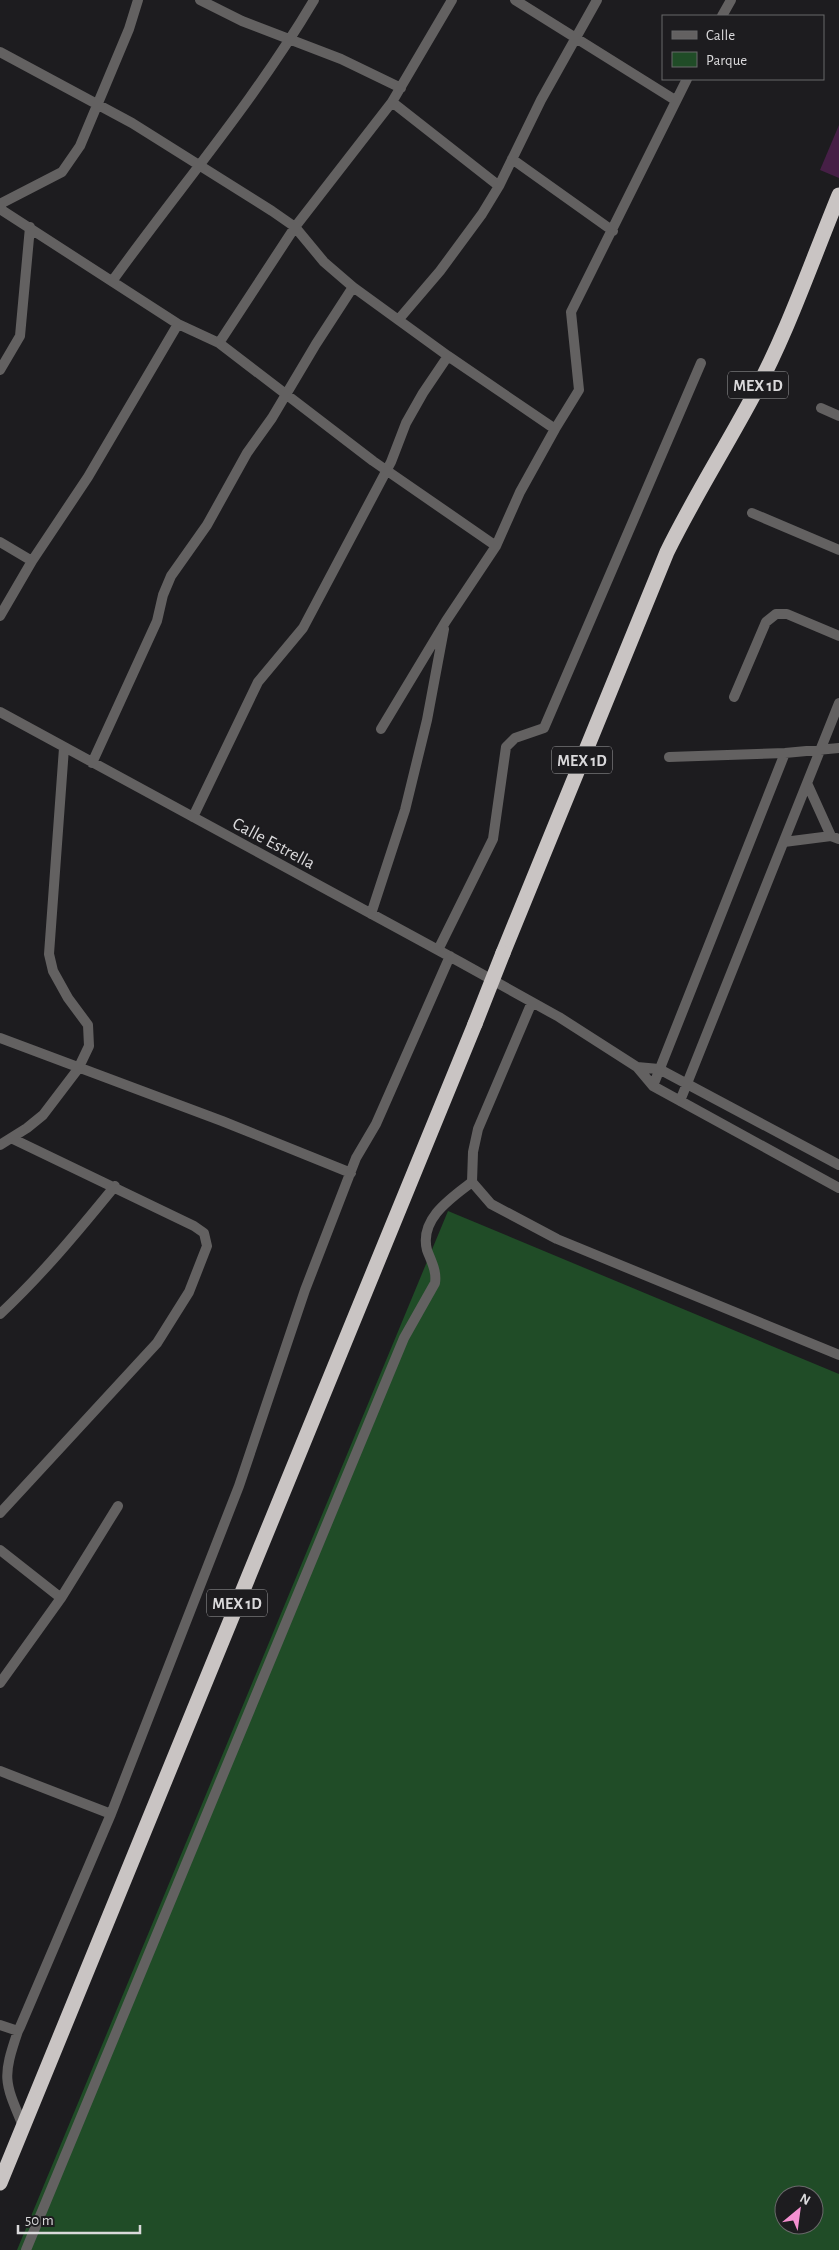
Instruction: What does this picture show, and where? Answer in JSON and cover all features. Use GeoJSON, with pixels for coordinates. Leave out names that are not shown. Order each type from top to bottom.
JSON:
{"type":"FeatureCollection","features":[{"type":"Feature","properties":{"kind":"highway","name":"MEX 1D"},"geometry":{"type":"LineString","coordinates":[[0,2182],[667,552],[699,490],[752,398],[839,196]]}},
{"type":"Feature","properties":{"kind":"street"},"geometry":{"type":"LineString","coordinates":[[0,204],[62,172],[80,146],[129,29],[138,0]]}},
{"type":"Feature","properties":{"kind":"street"},"geometry":{"type":"LineString","coordinates":[[200,0],[242,21],[291,38],[341,59],[401,88]]}},
{"type":"Feature","properties":{"kind":"street"},"geometry":{"type":"LineString","coordinates":[[113,280],[162,212],[224,135],[291,38],[314,0]]}},
{"type":"Feature","properties":{"kind":"street"},"geometry":{"type":"LineString","coordinates":[[219,343],[295,227],[392,102],[452,0]]}},
{"type":"Feature","properties":{"kind":"street"},"geometry":{"type":"LineString","coordinates":[[515,0],[675,100]]}},
{"type":"Feature","properties":{"kind":"street"},"geometry":{"type":"LineString","coordinates":[[399,319],[463,242],[499,186],[541,100],[597,0]]}},
{"type":"Feature","properties":{"kind":"street"},"geometry":{"type":"LineString","coordinates":[[723,15],[731,0]]}},
{"type":"Feature","properties":{"kind":"street"},"geometry":{"type":"LineString","coordinates":[[0,52],[97,103],[295,227],[324,262],[353,287],[448,356],[555,429]]}},
{"type":"Feature","properties":{"kind":"street"},"geometry":{"type":"LineString","coordinates":[[381,729],[446,621],[496,546],[520,492],[579,390],[571,312],[613,231],[675,100],[686,80]]}},
{"type":"Feature","properties":{"kind":"street"},"geometry":{"type":"LineString","coordinates":[[392,102],[499,186]]}},
{"type":"Feature","properties":{"kind":"street"},"geometry":{"type":"LineString","coordinates":[[512,160],[613,231]]}},
{"type":"Feature","properties":{"kind":"street"},"geometry":{"type":"LineString","coordinates":[[0,209],[113,280],[178,324],[219,343],[286,396],[387,470],[496,546]]}},
{"type":"Feature","properties":{"kind":"street"},"geometry":{"type":"LineString","coordinates":[[0,370],[20,336],[30,227]]}},
{"type":"Feature","properties":{"kind":"street"},"geometry":{"type":"LineString","coordinates":[[92,763],[157,621],[166,587],[171,576],[207,525],[242,461],[286,396],[316,344],[353,287]]}},
{"type":"Feature","properties":{"kind":"street"},"geometry":{"type":"LineString","coordinates":[[0,616],[32,562],[93,469],[178,324]]}},
{"type":"Feature","properties":{"kind":"street"},"geometry":{"type":"LineString","coordinates":[[193,817],[258,682],[303,628],[387,470],[406,423],[422,393],[448,356]]}},
{"type":"Feature","properties":{"kind":"street"},"geometry":{"type":"LineString","coordinates":[[438,950],[493,839],[506,747],[515,738],[544,728],[701,363]]}},
{"type":"Feature","properties":{"kind":"street"},"geometry":{"type":"LineString","coordinates":[[821,408],[839,416]]}},
{"type":"Feature","properties":{"kind":"street"},"geometry":{"type":"LineString","coordinates":[[752,513],[839,550]]}},
{"type":"Feature","properties":{"kind":"street"},"geometry":{"type":"LineString","coordinates":[[0,542],[32,562]]}},
{"type":"Feature","properties":{"kind":"street"},"geometry":{"type":"LineString","coordinates":[[734,697],[766,622],[776,614],[788,614],[839,636]]}},
{"type":"Feature","properties":{"kind":"street"},"geometry":{"type":"LineString","coordinates":[[371,914],[405,810],[427,720],[446,621]]}},
{"type":"Feature","properties":{"kind":"street"},"geometry":{"type":"LineString","coordinates":[[680,1101],[839,703]]}},
{"type":"Feature","properties":{"kind":"street","name":"Calle Estrella"},"geometry":{"type":"LineString","coordinates":[[0,712],[450,956],[609,1047],[637,1067]]}},
{"type":"Feature","properties":{"kind":"street"},"geometry":{"type":"LineString","coordinates":[[0,1145],[43,1115],[78,1069],[89,1046],[88,1025],[68,998],[53,971],[49,954],[64,748]]}},
{"type":"Feature","properties":{"kind":"street"},"geometry":{"type":"LineString","coordinates":[[669,758],[785,753],[821,748],[839,748]]}},
{"type":"Feature","properties":{"kind":"street"},"geometry":{"type":"LineString","coordinates":[[652,1086],[785,753]]}},
{"type":"Feature","properties":{"kind":"street"},"geometry":{"type":"LineString","coordinates":[[784,842],[835,837],[807,783]]}},
{"type":"Feature","properties":{"kind":"street"},"geometry":{"type":"LineString","coordinates":[[23,2126],[6,2081],[7,2062],[18,2030],[111,1814],[239,1486],[305,1290],[356,1158],[376,1124],[450,956]]}},
{"type":"Feature","properties":{"kind":"street"},"geometry":{"type":"LineString","coordinates":[[532,1002],[478,1129],[473,1152],[472,1182],[491,1204],[557,1239],[839,1355]]}},
{"type":"Feature","properties":{"kind":"street"},"geometry":{"type":"LineString","coordinates":[[0,1038],[78,1069],[222,1121],[351,1173]]}},
{"type":"Feature","properties":{"kind":"street"},"geometry":{"type":"LineString","coordinates":[[637,1067],[659,1069],[839,1165]]}},
{"type":"Feature","properties":{"kind":"street"},"geometry":{"type":"LineString","coordinates":[[637,1067],[652,1086],[839,1188]]}},
{"type":"Feature","properties":{"kind":"street"},"geometry":{"type":"LineString","coordinates":[[0,1513],[156,1343],[189,1292],[207,1246],[204,1233],[194,1226],[115,1186],[12,1138]]}},
{"type":"Feature","properties":{"kind":"street"},"geometry":{"type":"LineString","coordinates":[[26,2250],[404,1338],[435,1283],[436,1276],[427,1248],[429,1228],[441,1205],[472,1182]]}},
{"type":"Feature","properties":{"kind":"street"},"geometry":{"type":"LineString","coordinates":[[0,1314],[67,1244],[115,1186]]}},
{"type":"Feature","properties":{"kind":"street"},"geometry":{"type":"LineString","coordinates":[[0,1683],[61,1598],[118,1506]]}},
{"type":"Feature","properties":{"kind":"street"},"geometry":{"type":"LineString","coordinates":[[0,1550],[61,1598]]}},
{"type":"Feature","properties":{"kind":"street"},"geometry":{"type":"LineString","coordinates":[[0,1771],[111,1814]]}},
{"type":"Feature","properties":{"kind":"street"},"geometry":{"type":"LineString","coordinates":[[0,2025],[18,2030]]}},
{"type":"Feature","properties":{"kind":"green space"},"geometry":{"type":"Polygon","coordinates":[[[448,1211],[839,1374],[839,2250],[17,2250],[448,1211]]]}},
{"type":"Feature","properties":{"kind":"building"},"geometry":{"type":"Polygon","coordinates":[[[839,125],[839,178],[820,170],[839,125]]]}}]}
